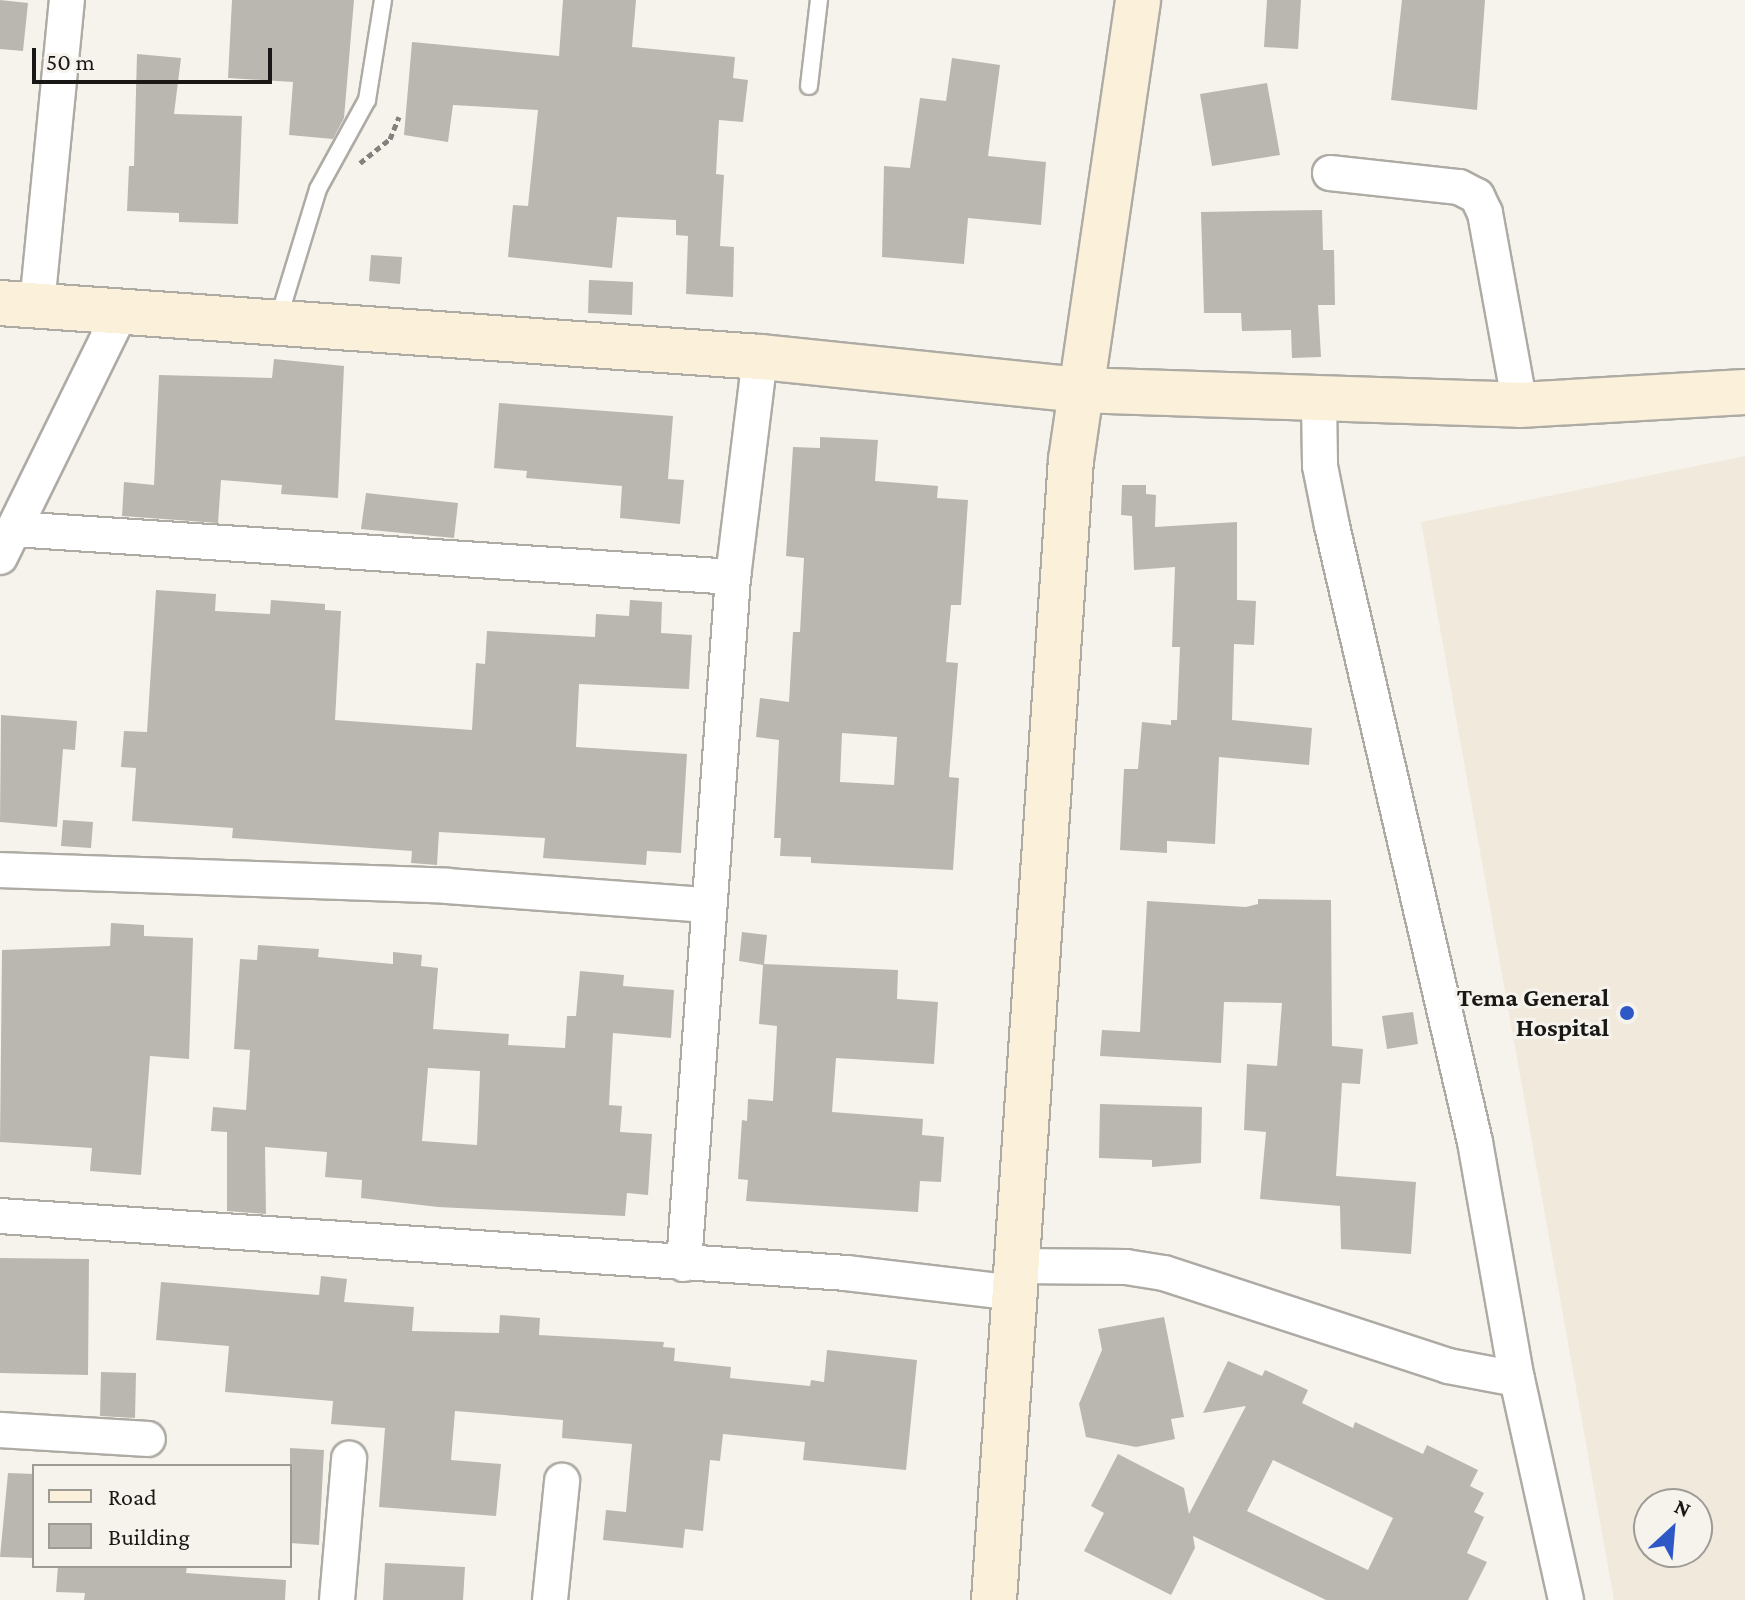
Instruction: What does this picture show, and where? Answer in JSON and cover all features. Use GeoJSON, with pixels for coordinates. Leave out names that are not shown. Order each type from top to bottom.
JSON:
{"type":"FeatureCollection","features":[{"type":"Feature","properties":{"kind":"street"},"geometry":{"type":"LineString","coordinates":[[67,0],[19,304],[760,357],[1078,390],[1520,405],[1745,392]]}},
{"type":"Feature","properties":{"kind":"street"},"geometry":{"type":"LineString","coordinates":[[994,1600],[1078,390],[1138,0]]}},
{"type":"Feature","properties":{"kind":"street"},"geometry":{"type":"LineString","coordinates":[[1330,173],[1459,187],[1477,196],[1485,213],[1520,405]]}},
{"type":"Feature","properties":{"kind":"street"},"geometry":{"type":"LineString","coordinates":[[121,311],[7,543],[733,577]]}},
{"type":"Feature","properties":{"kind":"street"},"geometry":{"type":"LineString","coordinates":[[684,1264],[707,905],[733,577],[760,357]]}},
{"type":"Feature","properties":{"kind":"street"},"geometry":{"type":"LineString","coordinates":[[1319,400],[1320,466],[1329,511],[1475,1142],[1517,1379],[1566,1600]]}},
{"type":"Feature","properties":{"kind":"street"},"geometry":{"type":"LineString","coordinates":[[0,870],[447,886],[707,905]]}},
{"type":"Feature","properties":{"kind":"street"},"geometry":{"type":"LineString","coordinates":[[0,1216],[846,1273],[1016,1279],[1126,1267],[1164,1273],[1434,1362],[1517,1379]]}},
{"type":"Feature","properties":{"kind":"street"},"geometry":{"type":"LineString","coordinates":[[0,1430],[148,1439]]}},
{"type":"Feature","properties":{"kind":"street"},"geometry":{"type":"LineString","coordinates":[[337,1600],[349,1459]]}},
{"type":"Feature","properties":{"kind":"street"},"geometry":{"type":"LineString","coordinates":[[550,1600],[562,1481]]}},
{"type":"Feature","properties":{"kind":"lane"},"geometry":{"type":"LineString","coordinates":[[277,321],[318,189],[367,100],[383,0]]}},
{"type":"Feature","properties":{"kind":"lane"},"geometry":{"type":"LineString","coordinates":[[809,86],[819,0]]}},
{"type":"Feature","properties":{"kind":"shaded area","name":"Tema General Hospital"},"geometry":{"type":"Polygon","coordinates":[[[1745,456],[1745,1600],[1614,1600],[1421,522],[1745,456]]]}},
{"type":"Feature","properties":{"kind":"building"},"geometry":{"type":"Polygon","coordinates":[[[0,0],[28,3],[23,51],[0,49],[0,0]]]}},
{"type":"Feature","properties":{"kind":"building"},"geometry":{"type":"Polygon","coordinates":[[[232,0],[354,0],[344,118],[333,139],[289,135],[293,82],[228,78],[232,0]]]}},
{"type":"Feature","properties":{"kind":"building"},"geometry":{"type":"Polygon","coordinates":[[[563,0],[636,0],[632,47],[735,57],[733,78],[748,80],[743,122],[719,120],[716,174],[724,175],[720,246],[734,247],[733,297],[686,294],[688,236],[676,235],[676,220],[617,217],[612,268],[508,257],[513,205],[528,206],[538,110],[453,105],[448,142],[404,135],[412,42],[559,56],[563,0]]]}},
{"type":"Feature","properties":{"kind":"building"},"geometry":{"type":"Polygon","coordinates":[[[1267,0],[1301,0],[1298,49],[1264,47],[1267,0]]]}},
{"type":"Feature","properties":{"kind":"building"},"geometry":{"type":"Polygon","coordinates":[[[1402,0],[1485,0],[1477,110],[1391,100],[1402,0]]]}},
{"type":"Feature","properties":{"kind":"building"},"geometry":{"type":"Polygon","coordinates":[[[137,54],[181,58],[174,114],[242,116],[238,224],[179,222],[179,213],[127,211],[129,166],[134,166],[137,54]]]}},
{"type":"Feature","properties":{"kind":"building"},"geometry":{"type":"Polygon","coordinates":[[[952,58],[1000,65],[988,156],[1046,162],[1041,225],[968,218],[964,264],[882,257],[884,166],[910,168],[920,98],[946,101],[952,58]]]}},
{"type":"Feature","properties":{"kind":"building"},"geometry":{"type":"Polygon","coordinates":[[[1267,83],[1280,155],[1212,166],[1200,94],[1267,83]]]}},
{"type":"Feature","properties":{"kind":"building"},"geometry":{"type":"Polygon","coordinates":[[[1322,210],[1323,250],[1334,250],[1335,305],[1318,305],[1321,357],[1292,358],[1291,330],[1242,331],[1241,313],[1204,313],[1201,212],[1322,210]]]}},
{"type":"Feature","properties":{"kind":"building"},"geometry":{"type":"Polygon","coordinates":[[[371,255],[402,257],[400,284],[369,281],[371,255]]]}},
{"type":"Feature","properties":{"kind":"building"},"geometry":{"type":"Polygon","coordinates":[[[589,280],[633,282],[632,315],[588,313],[589,280]]]}},
{"type":"Feature","properties":{"kind":"building"},"geometry":{"type":"Polygon","coordinates":[[[274,359],[344,366],[338,498],[281,494],[282,485],[221,480],[218,523],[122,516],[124,482],[154,485],[159,375],[272,378],[274,359]]]}},
{"type":"Feature","properties":{"kind":"building"},"geometry":{"type":"Polygon","coordinates":[[[499,403],[673,416],[668,479],[684,480],[680,524],[620,518],[622,486],[526,478],[527,471],[494,468],[499,403]]]}},
{"type":"Feature","properties":{"kind":"building"},"geometry":{"type":"Polygon","coordinates":[[[820,437],[878,440],[875,481],[938,486],[937,498],[968,500],[961,605],[951,605],[946,662],[958,663],[949,777],[959,778],[953,870],[811,863],[811,857],[780,856],[781,838],[774,838],[779,740],[756,737],[760,698],[789,702],[793,632],[800,632],[804,558],[786,556],[793,447],[820,448],[820,437]],[[842,733],[840,782],[894,785],[897,737],[842,733]]]}},
{"type":"Feature","properties":{"kind":"building"},"geometry":{"type":"Polygon","coordinates":[[[1122,485],[1146,485],[1146,494],[1156,495],[1155,527],[1237,522],[1237,600],[1256,601],[1254,645],[1234,644],[1232,720],[1312,728],[1309,765],[1219,757],[1215,844],[1167,841],[1167,853],[1120,850],[1124,769],[1138,769],[1142,722],[1171,725],[1171,720],[1177,720],[1180,647],[1172,647],[1175,567],[1134,570],[1132,516],[1121,515],[1122,485]]]}},
{"type":"Feature","properties":{"kind":"building"},"geometry":{"type":"Polygon","coordinates":[[[366,493],[458,503],[454,538],[361,529],[366,493]]]}},
{"type":"Feature","properties":{"kind":"building"},"geometry":{"type":"Polygon","coordinates":[[[156,590],[216,594],[215,611],[270,614],[271,600],[325,604],[325,610],[341,611],[335,720],[472,730],[476,663],[485,664],[487,631],[595,637],[596,614],[629,616],[630,600],[662,602],[661,633],[692,635],[689,689],[579,684],[576,747],[687,754],[681,853],[647,851],[646,865],[543,858],[545,838],[439,832],[437,865],[411,863],[412,851],[232,838],[233,828],[132,821],[136,768],[121,767],[124,731],[147,732],[156,590]]]}},
{"type":"Feature","properties":{"kind":"building"},"geometry":{"type":"Polygon","coordinates":[[[1,715],[77,721],[75,750],[63,749],[57,827],[0,822],[1,715]]]}},
{"type":"Feature","properties":{"kind":"building"},"geometry":{"type":"Polygon","coordinates":[[[63,820],[93,822],[91,848],[61,846],[63,820]]]}},
{"type":"Feature","properties":{"kind":"building"},"geometry":{"type":"Polygon","coordinates":[[[1258,899],[1331,900],[1332,1046],[1363,1049],[1360,1084],[1342,1083],[1336,1176],[1416,1182],[1411,1254],[1341,1249],[1340,1206],[1260,1199],[1266,1132],[1244,1130],[1247,1064],[1277,1066],[1282,1003],[1224,1002],[1221,1063],[1100,1056],[1102,1030],[1140,1032],[1147,901],[1246,907],[1258,904],[1258,899]]]}},
{"type":"Feature","properties":{"kind":"building"},"geometry":{"type":"Polygon","coordinates":[[[111,923],[144,925],[144,936],[193,938],[189,1059],[150,1056],[141,1175],[90,1171],[92,1148],[0,1142],[2,950],[110,946],[111,923]]]}},
{"type":"Feature","properties":{"kind":"building"},"geometry":{"type":"Polygon","coordinates":[[[742,932],[767,935],[764,964],[898,970],[897,999],[938,1002],[934,1064],[836,1058],[832,1112],[923,1119],[922,1135],[944,1137],[941,1182],[920,1181],[918,1212],[746,1201],[748,1180],[738,1179],[742,1120],[747,1121],[748,1099],[773,1101],[777,1026],[759,1024],[763,965],[739,961],[742,932]]]}},
{"type":"Feature","properties":{"kind":"building"},"geometry":{"type":"Polygon","coordinates":[[[258,945],[319,949],[318,957],[393,964],[393,952],[422,955],[421,966],[438,968],[433,1029],[509,1034],[508,1045],[565,1048],[567,1016],[576,1016],[580,971],[624,975],[623,986],[674,990],[671,1038],[613,1033],[609,1105],[622,1106],[620,1132],[652,1134],[648,1195],[627,1193],[625,1216],[438,1207],[361,1198],[362,1180],[325,1177],[327,1152],[265,1147],[266,1214],[227,1211],[227,1132],[211,1131],[213,1107],[246,1110],[250,1050],[234,1049],[240,959],[257,960],[258,945]],[[428,1068],[422,1141],[477,1145],[480,1071],[428,1068]]]}},
{"type":"Feature","properties":{"kind":"building"},"geometry":{"type":"Polygon","coordinates":[[[1413,1012],[1418,1044],[1387,1049],[1382,1016],[1413,1012]]]}},
{"type":"Feature","properties":{"kind":"building"},"geometry":{"type":"Polygon","coordinates":[[[1100,1104],[1202,1107],[1201,1163],[1152,1167],[1152,1160],[1099,1158],[1100,1104]]]}},
{"type":"Feature","properties":{"kind":"building"},"geometry":{"type":"Polygon","coordinates":[[[0,1258],[89,1259],[88,1375],[0,1373],[0,1258]]]}},
{"type":"Feature","properties":{"kind":"building"},"geometry":{"type":"Polygon","coordinates":[[[321,1276],[347,1279],[344,1302],[414,1307],[412,1331],[499,1333],[500,1315],[540,1318],[539,1335],[664,1342],[663,1347],[675,1348],[674,1361],[731,1367],[730,1378],[810,1386],[811,1380],[824,1382],[827,1350],[917,1360],[906,1470],[803,1460],[805,1442],[723,1434],[720,1461],[710,1460],[703,1531],[685,1529],[683,1548],[603,1540],[606,1510],[626,1512],[632,1444],[562,1438],[563,1420],[455,1411],[451,1460],[501,1464],[496,1516],[379,1507],[385,1428],[331,1424],[333,1401],[225,1392],[229,1346],[156,1340],[161,1282],[319,1295],[321,1276]]]}},
{"type":"Feature","properties":{"kind":"building"},"geometry":{"type":"Polygon","coordinates":[[[1164,1317],[1184,1417],[1171,1419],[1175,1439],[1136,1447],[1086,1437],[1079,1404],[1102,1350],[1098,1329],[1164,1317]]]}},
{"type":"Feature","properties":{"kind":"building"},"geometry":{"type":"Polygon","coordinates":[[[1228,1361],[1262,1376],[1265,1370],[1308,1390],[1302,1403],[1353,1428],[1355,1422],[1423,1454],[1427,1445],[1478,1470],[1470,1486],[1484,1493],[1474,1512],[1484,1517],[1467,1553],[1487,1562],[1468,1600],[1326,1600],[1193,1536],[1195,1548],[1171,1595],[1084,1551],[1104,1513],[1091,1506],[1118,1454],[1184,1488],[1189,1514],[1246,1406],[1203,1413],[1228,1361]],[[1273,1460],[1247,1511],[1368,1570],[1393,1518],[1273,1460]]]}},
{"type":"Feature","properties":{"kind":"building"},"geometry":{"type":"Polygon","coordinates":[[[101,1372],[136,1373],[135,1418],[100,1416],[101,1372]]]}},
{"type":"Feature","properties":{"kind":"building"},"geometry":{"type":"Polygon","coordinates":[[[290,1448],[324,1450],[319,1545],[292,1543],[290,1448]]]}},
{"type":"Feature","properties":{"kind":"building"},"geometry":{"type":"Polygon","coordinates":[[[8,1473],[32,1474],[32,1558],[0,1557],[8,1473]]]}},
{"type":"Feature","properties":{"kind":"building"},"geometry":{"type":"Polygon","coordinates":[[[385,1563],[465,1567],[463,1600],[383,1600],[385,1563]]]}},
{"type":"Feature","properties":{"kind":"building"},"geometry":{"type":"Polygon","coordinates":[[[58,1568],[187,1568],[186,1573],[286,1580],[285,1600],[84,1600],[85,1593],[56,1592],[58,1568]]]}},
{"type":"Feature","properties":{"kind":"place","name":"Tema General Hospital"},"geometry":{"type":"Point","coordinates":[1627,1013]}}]}
